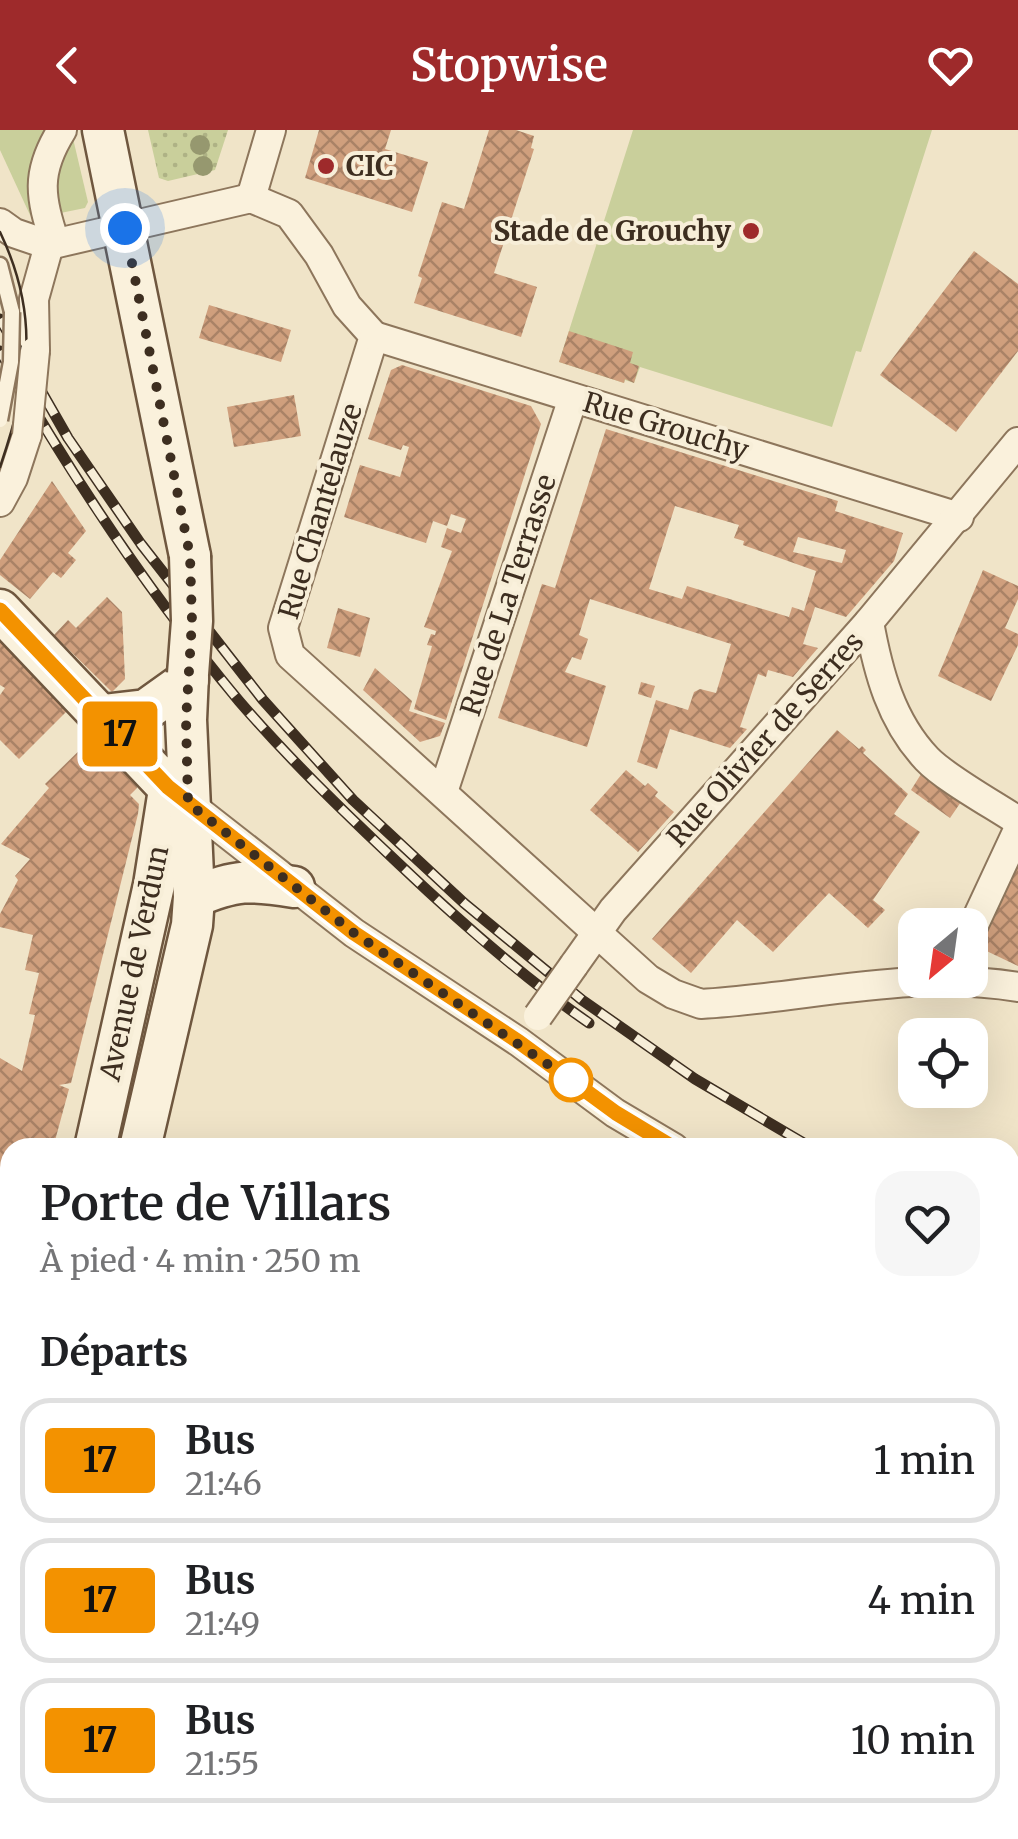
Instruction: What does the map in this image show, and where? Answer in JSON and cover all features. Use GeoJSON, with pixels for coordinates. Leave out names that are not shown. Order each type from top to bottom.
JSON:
{"type":"FeatureCollection","features":[{"type":"Feature","properties":{"kind":"main road","name":"Avenue de Verdun"},"geometry":{"type":"LineString","coordinates":[[97,1138],[178,795],[192,621],[190,556],[103,130]]}},
{"type":"Feature","properties":{"kind":"main road"},"geometry":{"type":"LineString","coordinates":[[0,610],[178,795]]}},
{"type":"Feature","properties":{"kind":"main road"},"geometry":{"type":"LineString","coordinates":[[103,716],[146,710],[188,677]]}},
{"type":"Feature","properties":{"kind":"main road","name":"Avenue de Verdun"},"geometry":{"type":"LineString","coordinates":[[142,1138],[192,925],[194,897],[178,795]]}},
{"type":"Feature","properties":{"kind":"main road"},"geometry":{"type":"LineString","coordinates":[[194,897],[227,883],[246,880],[294,886]]}},
{"type":"Feature","properties":{"kind":"street"},"geometry":{"type":"LineString","coordinates":[[0,502],[13,478],[27,435],[35,351],[34,299],[52,244],[40,182],[48,152],[62,130]]}},
{"type":"Feature","properties":{"kind":"street"},"geometry":{"type":"LineString","coordinates":[[251,198],[271,130]]}},
{"type":"Feature","properties":{"kind":"street"},"geometry":{"type":"LineString","coordinates":[[0,223],[14,233],[52,244],[251,198],[290,214],[346,306],[374,336]]}},
{"type":"Feature","properties":{"kind":"street","name":"Rue Grouchy"},"geometry":{"type":"LineString","coordinates":[[374,336],[958,517]]}},
{"type":"Feature","properties":{"kind":"street","name":"Rue Chantelauze"},"geometry":{"type":"LineString","coordinates":[[374,336],[283,628],[290,655],[596,933],[673,994],[701,1004],[898,984]]}},
{"type":"Feature","properties":{"kind":"street","name":"Rue de La Terrasse"},"geometry":{"type":"LineString","coordinates":[[443,792],[573,398]]}},
{"type":"Feature","properties":{"kind":"street","name":"Rue Olivier de Serres"},"geometry":{"type":"LineString","coordinates":[[519,1042],[596,933],[869,622],[1018,442]]}},
{"type":"Feature","properties":{"kind":"street"},"geometry":{"type":"LineString","coordinates":[[869,622],[879,677],[898,718],[927,760],[1018,821]]}},
{"type":"Feature","properties":{"kind":"street"},"geometry":{"type":"LineString","coordinates":[[178,795],[354,933],[657,1138]]}},
{"type":"Feature","properties":{"kind":"street"},"geometry":{"type":"LineString","coordinates":[[982,908],[1018,830]]}},
{"type":"Feature","properties":{"kind":"street","name":"Rue Chantelauze"},"geometry":{"type":"LineString","coordinates":[[988,984],[1018,987]]}},
{"type":"Feature","properties":{"kind":"lane"},"geometry":{"type":"LineString","coordinates":[[0,265],[12,312],[11,362],[0,420]]}},
{"type":"Feature","properties":{"kind":"green space"},"geometry":{"type":"Polygon","coordinates":[[[0,130],[71,130],[88,202],[85,208],[36,218],[30,215],[0,150],[0,130]]]}},
{"type":"Feature","properties":{"kind":"green space"},"geometry":{"type":"Polygon","coordinates":[[[148,130],[228,130],[215,170],[168,181],[159,178],[148,130]]]}},
{"type":"Feature","properties":{"kind":"green space","name":"Stade de Grouchy"},"geometry":{"type":"Polygon","coordinates":[[[633,130],[932,130],[861,352],[856,351],[832,427],[640,367],[634,383],[624,383],[559,362],[633,130]]]}},
{"type":"Feature","properties":{"kind":"building"},"geometry":{"type":"Polygon","coordinates":[[[319,130],[391,130],[385,149],[428,162],[412,212],[305,178],[319,130]]]}},
{"type":"Feature","properties":{"kind":"building"},"geometry":{"type":"Polygon","coordinates":[[[489,130],[516,130],[534,136],[534,149],[494,273],[537,287],[521,337],[414,303],[422,278],[418,276],[442,202],[464,209],[489,130]]]}},
{"type":"Feature","properties":{"kind":"building"},"geometry":{"type":"Polygon","coordinates":[[[974,251],[1018,284],[1018,351],[956,432],[880,375],[974,251]]]}},
{"type":"Feature","properties":{"kind":"building"},"geometry":{"type":"Polygon","coordinates":[[[209,305],[291,330],[281,362],[199,338],[209,305]]]}},
{"type":"Feature","properties":{"kind":"building"},"geometry":{"type":"Polygon","coordinates":[[[569,331],[633,352],[630,363],[639,366],[634,383],[559,362],[569,331]]]}},
{"type":"Feature","properties":{"kind":"building"},"geometry":{"type":"Polygon","coordinates":[[[402,365],[531,406],[541,424],[446,720],[414,709],[432,646],[427,645],[436,631],[424,627],[452,551],[441,547],[447,528],[461,533],[466,519],[451,514],[447,526],[433,521],[426,543],[344,517],[360,465],[400,477],[409,447],[403,445],[401,450],[368,439],[391,370],[402,365]]]}},
{"type":"Feature","properties":{"kind":"building"},"geometry":{"type":"Polygon","coordinates":[[[294,395],[301,436],[234,447],[227,407],[294,395]]]}},
{"type":"Feature","properties":{"kind":"building"},"geometry":{"type":"Polygon","coordinates":[[[606,429],[838,501],[835,511],[903,533],[894,561],[846,617],[815,607],[803,644],[818,648],[793,677],[768,670],[766,677],[758,674],[740,727],[747,729],[730,748],[670,729],[657,769],[637,762],[656,700],[688,710],[694,692],[700,689],[716,693],[731,644],[590,599],[579,635],[588,639],[581,660],[572,657],[565,672],[606,686],[587,747],[498,718],[542,584],[555,588],[606,429]],[[675,506],[649,589],[682,599],[687,586],[789,617],[792,607],[804,611],[816,571],[743,545],[744,541],[734,538],[739,525],[675,506]],[[798,537],[793,552],[842,563],[846,550],[798,537]]]}},
{"type":"Feature","properties":{"kind":"building"},"geometry":{"type":"Polygon","coordinates":[[[52,481],[86,531],[68,553],[76,560],[61,578],[53,572],[30,599],[0,575],[0,560],[52,481]]]}},
{"type":"Feature","properties":{"kind":"building"},"geometry":{"type":"Polygon","coordinates":[[[983,570],[1018,586],[1018,599],[1005,628],[1018,634],[1018,645],[991,701],[938,676],[983,570]]]}},
{"type":"Feature","properties":{"kind":"building"},"geometry":{"type":"Polygon","coordinates":[[[107,597],[122,612],[125,679],[112,692],[54,635],[68,620],[76,628],[107,597]]]}},
{"type":"Feature","properties":{"kind":"building"},"geometry":{"type":"Polygon","coordinates":[[[338,608],[370,618],[360,657],[327,648],[338,608]]]}},
{"type":"Feature","properties":{"kind":"building"},"geometry":{"type":"Polygon","coordinates":[[[0,639],[69,709],[19,759],[0,740],[0,695],[5,688],[0,685],[0,639]]]}},
{"type":"Feature","properties":{"kind":"building"},"geometry":{"type":"Polygon","coordinates":[[[375,668],[412,701],[409,711],[445,723],[440,736],[420,742],[363,690],[375,668]]]}},
{"type":"Feature","properties":{"kind":"building"},"geometry":{"type":"Polygon","coordinates":[[[641,682],[655,686],[651,698],[638,694],[641,682]]]}},
{"type":"Feature","properties":{"kind":"building"},"geometry":{"type":"Polygon","coordinates":[[[837,730],[859,749],[862,746],[866,750],[863,753],[908,794],[894,814],[920,832],[873,900],[885,910],[868,928],[829,893],[773,952],[737,920],[691,973],[652,939],[837,730]]]}},
{"type":"Feature","properties":{"kind":"building"},"geometry":{"type":"Polygon","coordinates":[[[95,735],[135,776],[137,788],[130,795],[139,804],[138,814],[71,1083],[59,1085],[69,1089],[56,1138],[0,1138],[0,1058],[22,1071],[35,1015],[29,1014],[39,973],[25,970],[33,935],[0,927],[0,914],[18,880],[15,876],[30,859],[1,844],[49,788],[45,784],[95,735]]]}},
{"type":"Feature","properties":{"kind":"building"},"geometry":{"type":"Polygon","coordinates":[[[626,770],[645,786],[648,783],[658,792],[655,796],[674,812],[638,852],[590,810],[626,770]]]}},
{"type":"Feature","properties":{"kind":"building"},"geometry":{"type":"Polygon","coordinates":[[[923,771],[963,799],[950,818],[911,790],[923,771]]]}},
{"type":"Feature","properties":{"kind":"building"},"geometry":{"type":"Polygon","coordinates":[[[1018,856],[1018,966],[988,952],[988,917],[1018,856]]]}},
{"type":"Feature","properties":{"kind":"tram line"},"geometry":{"type":"LineString","coordinates":[[0,232],[13,263],[26,321],[24,378],[0,467]]}},
{"type":"Feature","properties":{"kind":"railway"},"geometry":{"type":"LineString","coordinates":[[0,319],[68,438],[141,544],[263,700],[353,800],[464,903],[582,1000],[695,1079],[795,1138]]}},
{"type":"Feature","properties":{"kind":"railway"},"geometry":{"type":"LineString","coordinates":[[0,351],[112,531],[173,618],[239,701],[316,784],[444,905],[515,967],[589,1023]]}},
{"type":"Feature","properties":{"kind":"bus line","name":"17"},"geometry":{"type":"LineString","coordinates":[[0,610],[168,787],[354,933],[657,1138]]}},
{"type":"Feature","properties":{"kind":"place","name":"CIC"},"geometry":{"type":"Point","coordinates":[326,166]}},
{"type":"Feature","properties":{"kind":"place","name":"Stade de Grouchy"},"geometry":{"type":"Point","coordinates":[751,231]}},
{"type":"Feature","properties":{"kind":"route"},"geometry":{"type":"LineString","coordinates":[[125,228],[190,556],[188,803],[354,933],[571,1080]]}}]}
